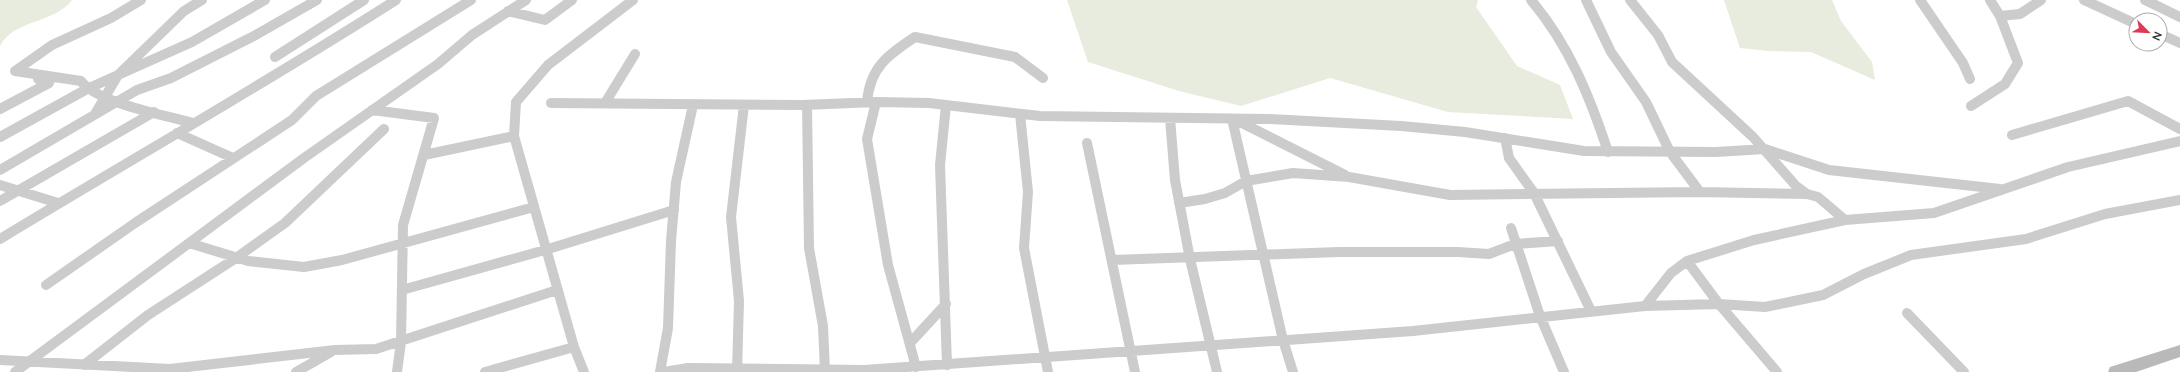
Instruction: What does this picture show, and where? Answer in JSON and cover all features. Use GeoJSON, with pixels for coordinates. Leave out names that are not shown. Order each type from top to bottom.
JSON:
{"type":"FeatureCollection","features":[{"type":"Feature","properties":{"kind":"street"},"geometry":{"type":"LineString","coordinates":[[15,71],[52,45],[111,18],[140,0]]}},
{"type":"Feature","properties":{"kind":"street"},"geometry":{"type":"LineString","coordinates":[[95,114],[101,105],[102,98],[118,75],[184,11],[202,0]]}},
{"type":"Feature","properties":{"kind":"street"},"geometry":{"type":"LineString","coordinates":[[0,137],[87,90],[192,42],[265,0]]}},
{"type":"Feature","properties":{"kind":"street"},"geometry":{"type":"LineString","coordinates":[[0,170],[137,90],[178,74],[254,36],[317,0]]}},
{"type":"Feature","properties":{"kind":"street"},"geometry":{"type":"LineString","coordinates":[[275,56],[364,0]]}},
{"type":"Feature","properties":{"kind":"street"},"geometry":{"type":"LineString","coordinates":[[0,238],[300,61],[396,0]]}},
{"type":"Feature","properties":{"kind":"street"},"geometry":{"type":"LineString","coordinates":[[46,285],[233,158],[292,120],[316,96],[472,0]]}},
{"type":"Feature","properties":{"kind":"street"},"geometry":{"type":"LineString","coordinates":[[15,372],[31,362],[189,243],[438,64],[472,35],[526,0]]}},
{"type":"Feature","properties":{"kind":"street"},"geometry":{"type":"LineString","coordinates":[[508,11],[545,20],[572,0]]}},
{"type":"Feature","properties":{"kind":"street"},"geometry":{"type":"LineString","coordinates":[[584,372],[574,348],[545,250],[514,136],[516,102],[548,65],[633,0]]}},
{"type":"Feature","properties":{"kind":"street"},"geometry":{"type":"LineString","coordinates":[[1530,0],[1570,52],[1573,64],[1590,95],[1608,152]]}},
{"type":"Feature","properties":{"kind":"street"},"geometry":{"type":"LineString","coordinates":[[1586,0],[1612,52],[1646,102],[1670,152],[1700,192]]}},
{"type":"Feature","properties":{"kind":"street"},"geometry":{"type":"LineString","coordinates":[[1630,0],[1658,36],[1672,62],[1765,148],[1796,186],[1807,194]]}},
{"type":"Feature","properties":{"kind":"street"},"geometry":{"type":"LineString","coordinates":[[1920,0],[1963,63],[1970,79]]}},
{"type":"Feature","properties":{"kind":"street"},"geometry":{"type":"LineString","coordinates":[[1971,106],[2005,84],[2018,64],[2000,16],[1990,0]]}},
{"type":"Feature","properties":{"kind":"street"},"geometry":{"type":"LineString","coordinates":[[2000,16],[2020,14],[2041,0]]}},
{"type":"Feature","properties":{"kind":"street"},"geometry":{"type":"LineString","coordinates":[[2084,0],[2128,20]]}},
{"type":"Feature","properties":{"kind":"street"},"geometry":{"type":"LineString","coordinates":[[2145,0],[2180,16]]}},
{"type":"Feature","properties":{"kind":"street"},"geometry":{"type":"LineString","coordinates":[[2168,37],[2179,42]]}},
{"type":"Feature","properties":{"kind":"street"},"geometry":{"type":"LineString","coordinates":[[916,367],[888,265],[867,139],[872,102],[867,96],[877,66],[887,56],[915,38],[1015,57],[1043,78]]}},
{"type":"Feature","properties":{"kind":"street"},"geometry":{"type":"LineString","coordinates":[[605,104],[635,54]]}},
{"type":"Feature","properties":{"kind":"street"},"geometry":{"type":"LineString","coordinates":[[15,71],[81,81],[87,90],[102,98],[193,123]]}},
{"type":"Feature","properties":{"kind":"street"},"geometry":{"type":"LineString","coordinates":[[0,108],[49,83],[15,71]]}},
{"type":"Feature","properties":{"kind":"street"},"geometry":{"type":"LineString","coordinates":[[2012,135],[2120,102],[2128,101],[2180,129]]}},
{"type":"Feature","properties":{"kind":"street"},"geometry":{"type":"LineString","coordinates":[[551,103],[808,105],[872,102],[946,105],[1040,116],[1232,119],[1402,126],[1505,138],[1584,152],[1716,152],[1765,148],[1828,170],[2002,189]]}},
{"type":"Feature","properties":{"kind":"street"},"geometry":{"type":"LineString","coordinates":[[660,372],[668,328],[676,182],[693,105]]}},
{"type":"Feature","properties":{"kind":"street"},"geometry":{"type":"LineString","coordinates":[[738,370],[739,301],[731,217],[744,105]]}},
{"type":"Feature","properties":{"kind":"street"},"geometry":{"type":"LineString","coordinates":[[808,105],[809,248],[824,326],[825,371]]}},
{"type":"Feature","properties":{"kind":"street"},"geometry":{"type":"LineString","coordinates":[[946,105],[940,165],[947,364]]}},
{"type":"Feature","properties":{"kind":"street"},"geometry":{"type":"LineString","coordinates":[[372,110],[434,118],[403,225],[401,342],[397,372]]}},
{"type":"Feature","properties":{"kind":"street"},"geometry":{"type":"LineString","coordinates":[[0,201],[154,112]]}},
{"type":"Feature","properties":{"kind":"street"},"geometry":{"type":"LineString","coordinates":[[1020,114],[1028,192],[1024,248],[1048,372]]}},
{"type":"Feature","properties":{"kind":"street"},"geometry":{"type":"LineString","coordinates":[[1170,118],[1175,180],[1179,203],[1190,259],[1210,345],[1218,372]]}},
{"type":"Feature","properties":{"kind":"street"},"geometry":{"type":"LineString","coordinates":[[1232,119],[1349,177]]}},
{"type":"Feature","properties":{"kind":"street"},"geometry":{"type":"LineString","coordinates":[[1232,119],[1283,340],[1293,372]]}},
{"type":"Feature","properties":{"kind":"street"},"geometry":{"type":"LineString","coordinates":[[84,365],[148,315],[236,258],[285,223],[384,129]]}},
{"type":"Feature","properties":{"kind":"street"},"geometry":{"type":"LineString","coordinates":[[177,133],[233,158]]}},
{"type":"Feature","properties":{"kind":"street"},"geometry":{"type":"LineString","coordinates":[[424,154],[514,136]]}},
{"type":"Feature","properties":{"kind":"street"},"geometry":{"type":"LineString","coordinates":[[1505,138],[1509,158],[1534,193],[1591,311]]}},
{"type":"Feature","properties":{"kind":"street"},"geometry":{"type":"LineString","coordinates":[[1645,306],[1671,273],[1687,261],[1754,240],[1845,220],[1934,213],[2068,167],[2180,141]]}},
{"type":"Feature","properties":{"kind":"street"},"geometry":{"type":"LineString","coordinates":[[1087,143],[1135,372]]}},
{"type":"Feature","properties":{"kind":"street"},"geometry":{"type":"LineString","coordinates":[[1179,203],[1205,199],[1225,193],[1246,181],[1293,173],[1349,177],[1450,195],[1700,192],[1807,194],[1818,197],[1845,220]]}},
{"type":"Feature","properties":{"kind":"street"},"geometry":{"type":"LineString","coordinates":[[0,185],[58,203]]}},
{"type":"Feature","properties":{"kind":"street"},"geometry":{"type":"LineString","coordinates":[[664,372],[688,368],[825,371],[916,367],[1413,331],[1540,316],[1645,306],[1720,304],[1765,307],[1823,295],[1864,274],[1911,255],[2026,239],[2105,214],[2180,200]]}},
{"type":"Feature","properties":{"kind":"street"},"geometry":{"type":"LineString","coordinates":[[189,243],[236,258],[304,267],[342,260],[534,208]]}},
{"type":"Feature","properties":{"kind":"street"},"geometry":{"type":"LineString","coordinates":[[402,290],[545,250],[674,210]]}},
{"type":"Feature","properties":{"kind":"street"},"geometry":{"type":"LineString","coordinates":[[1511,228],[1515,244],[1540,316],[1564,372]]}},
{"type":"Feature","properties":{"kind":"street"},"geometry":{"type":"LineString","coordinates":[[1112,260],[1190,259],[1347,252],[1458,252],[1489,254],[1515,244],[1558,241]]}},
{"type":"Feature","properties":{"kind":"street"},"geometry":{"type":"LineString","coordinates":[[1687,261],[1720,304],[1777,372]]}},
{"type":"Feature","properties":{"kind":"street"},"geometry":{"type":"LineString","coordinates":[[0,360],[170,369],[336,350],[376,349],[557,290]]}},
{"type":"Feature","properties":{"kind":"street"},"geometry":{"type":"LineString","coordinates":[[910,344],[946,304]]}},
{"type":"Feature","properties":{"kind":"street"},"geometry":{"type":"LineString","coordinates":[[1907,313],[1964,372]]}},
{"type":"Feature","properties":{"kind":"street"},"geometry":{"type":"LineString","coordinates":[[485,372],[574,348]]}},
{"type":"Feature","properties":{"kind":"street"},"geometry":{"type":"LineString","coordinates":[[296,372],[336,350]]}},
{"type":"Feature","properties":{"kind":"street"},"geometry":{"type":"LineString","coordinates":[[2116,372],[2180,351]]}},
{"type":"Feature","properties":{"kind":"shaded area"},"geometry":{"type":"Polygon","coordinates":[[[0,0],[72,0],[55,14],[15,31],[6,37],[0,46],[0,0]]]}},
{"type":"Feature","properties":{"kind":"shaded area"},"geometry":{"type":"Polygon","coordinates":[[[1067,0],[1478,0],[1476,7],[1517,66],[1560,85],[1573,119],[1448,112],[1330,78],[1241,106],[1179,91],[1088,62],[1067,0]]]}},
{"type":"Feature","properties":{"kind":"shaded area"},"geometry":{"type":"Polygon","coordinates":[[[1724,0],[1832,0],[1841,21],[1872,62],[1875,80],[1811,52],[1768,51],[1740,48],[1724,0]]]}}]}
